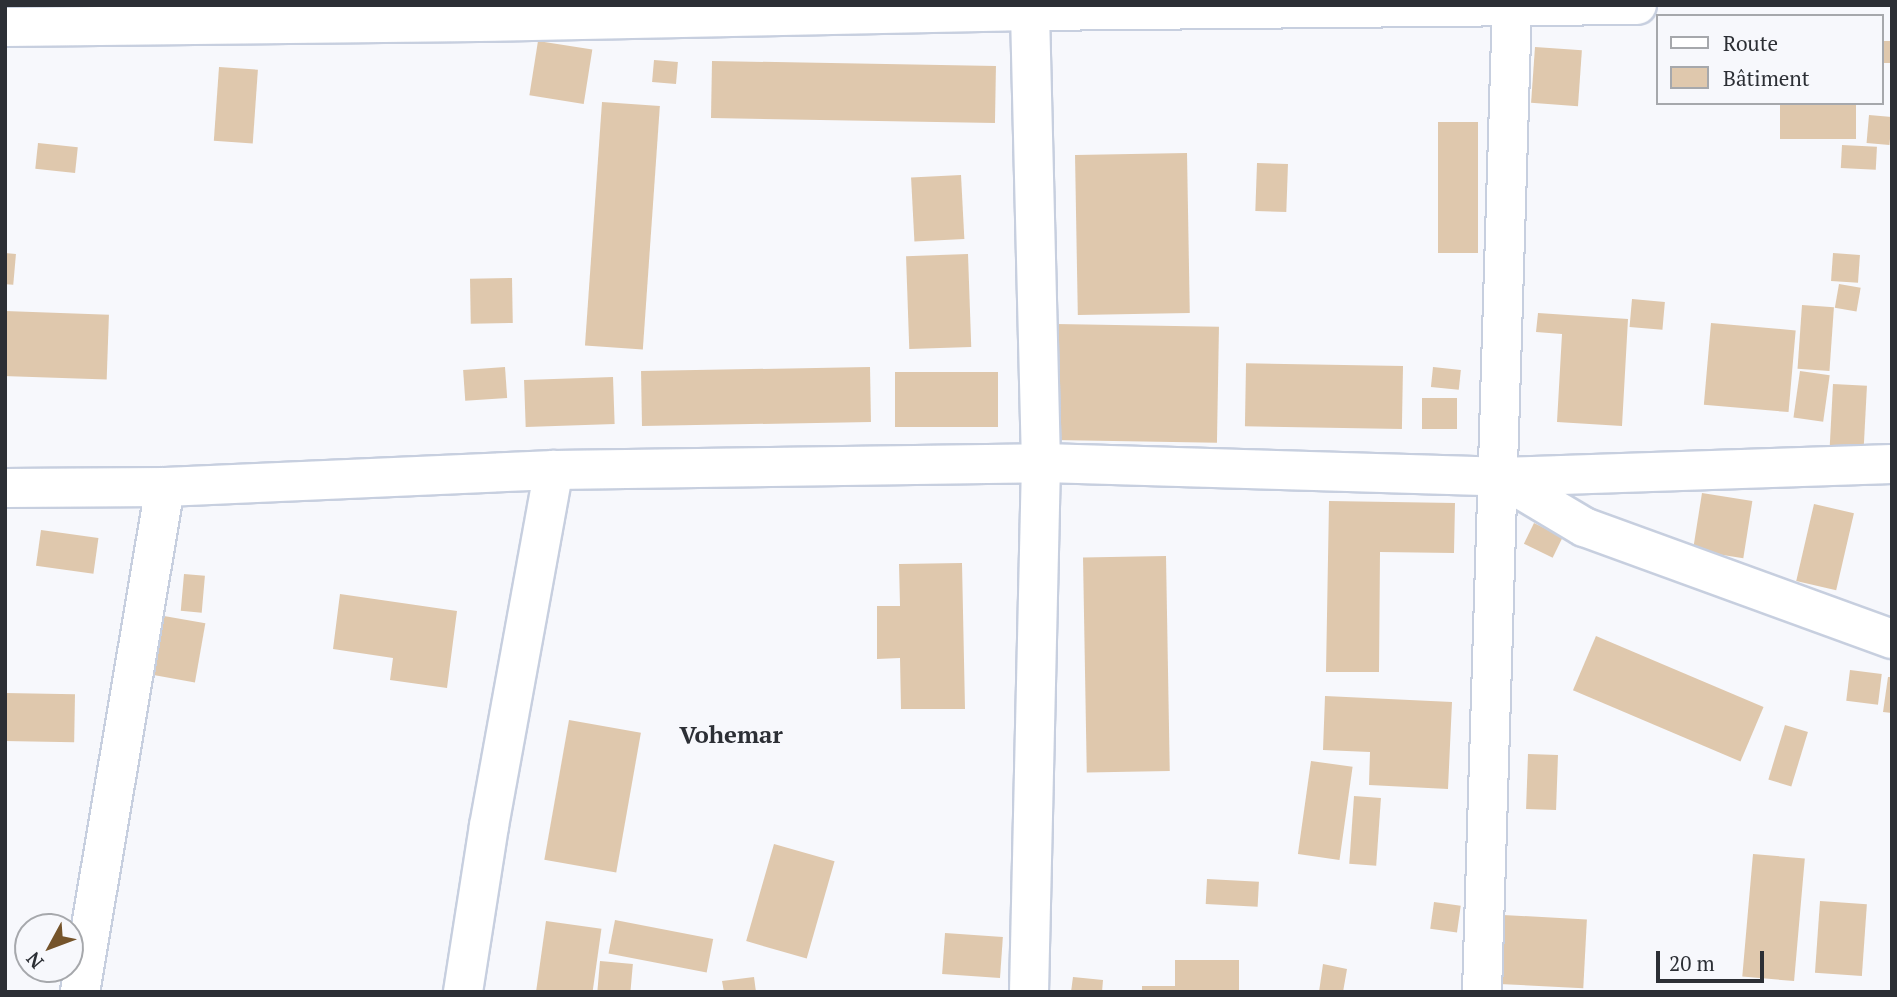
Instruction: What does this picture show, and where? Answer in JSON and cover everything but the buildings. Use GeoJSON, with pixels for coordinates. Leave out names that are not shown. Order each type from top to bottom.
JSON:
{"type":"FeatureCollection","features":[{"type":"Feature","properties":{"kind":"street"},"geometry":{"type":"LineString","coordinates":[[5,27],[478,22],[1038,9],[1637,5]]}},
{"type":"Feature","properties":{"kind":"street"},"geometry":{"type":"LineString","coordinates":[[1482,992],[1500,477],[1512,6]]}},
{"type":"Feature","properties":{"kind":"street"},"geometry":{"type":"LineString","coordinates":[[1029,992],[1041,463],[1038,9]]}},
{"type":"Feature","properties":{"kind":"street"},"geometry":{"type":"LineString","coordinates":[[5,488],[165,487],[554,470],[1041,463],[1500,477],[1892,464]]}},
{"type":"Feature","properties":{"kind":"street"},"geometry":{"type":"LineString","coordinates":[[463,992],[489,826],[554,470]]}},
{"type":"Feature","properties":{"kind":"street"},"geometry":{"type":"LineString","coordinates":[[1500,477],[1584,527],[1892,639]]}},
{"type":"Feature","properties":{"kind":"street"},"geometry":{"type":"LineString","coordinates":[[80,992],[165,487]]}},
{"type":"Feature","properties":{"kind":"district","name":"Vohemar"},"geometry":{"type":"Point","coordinates":[731,735]}}]}
